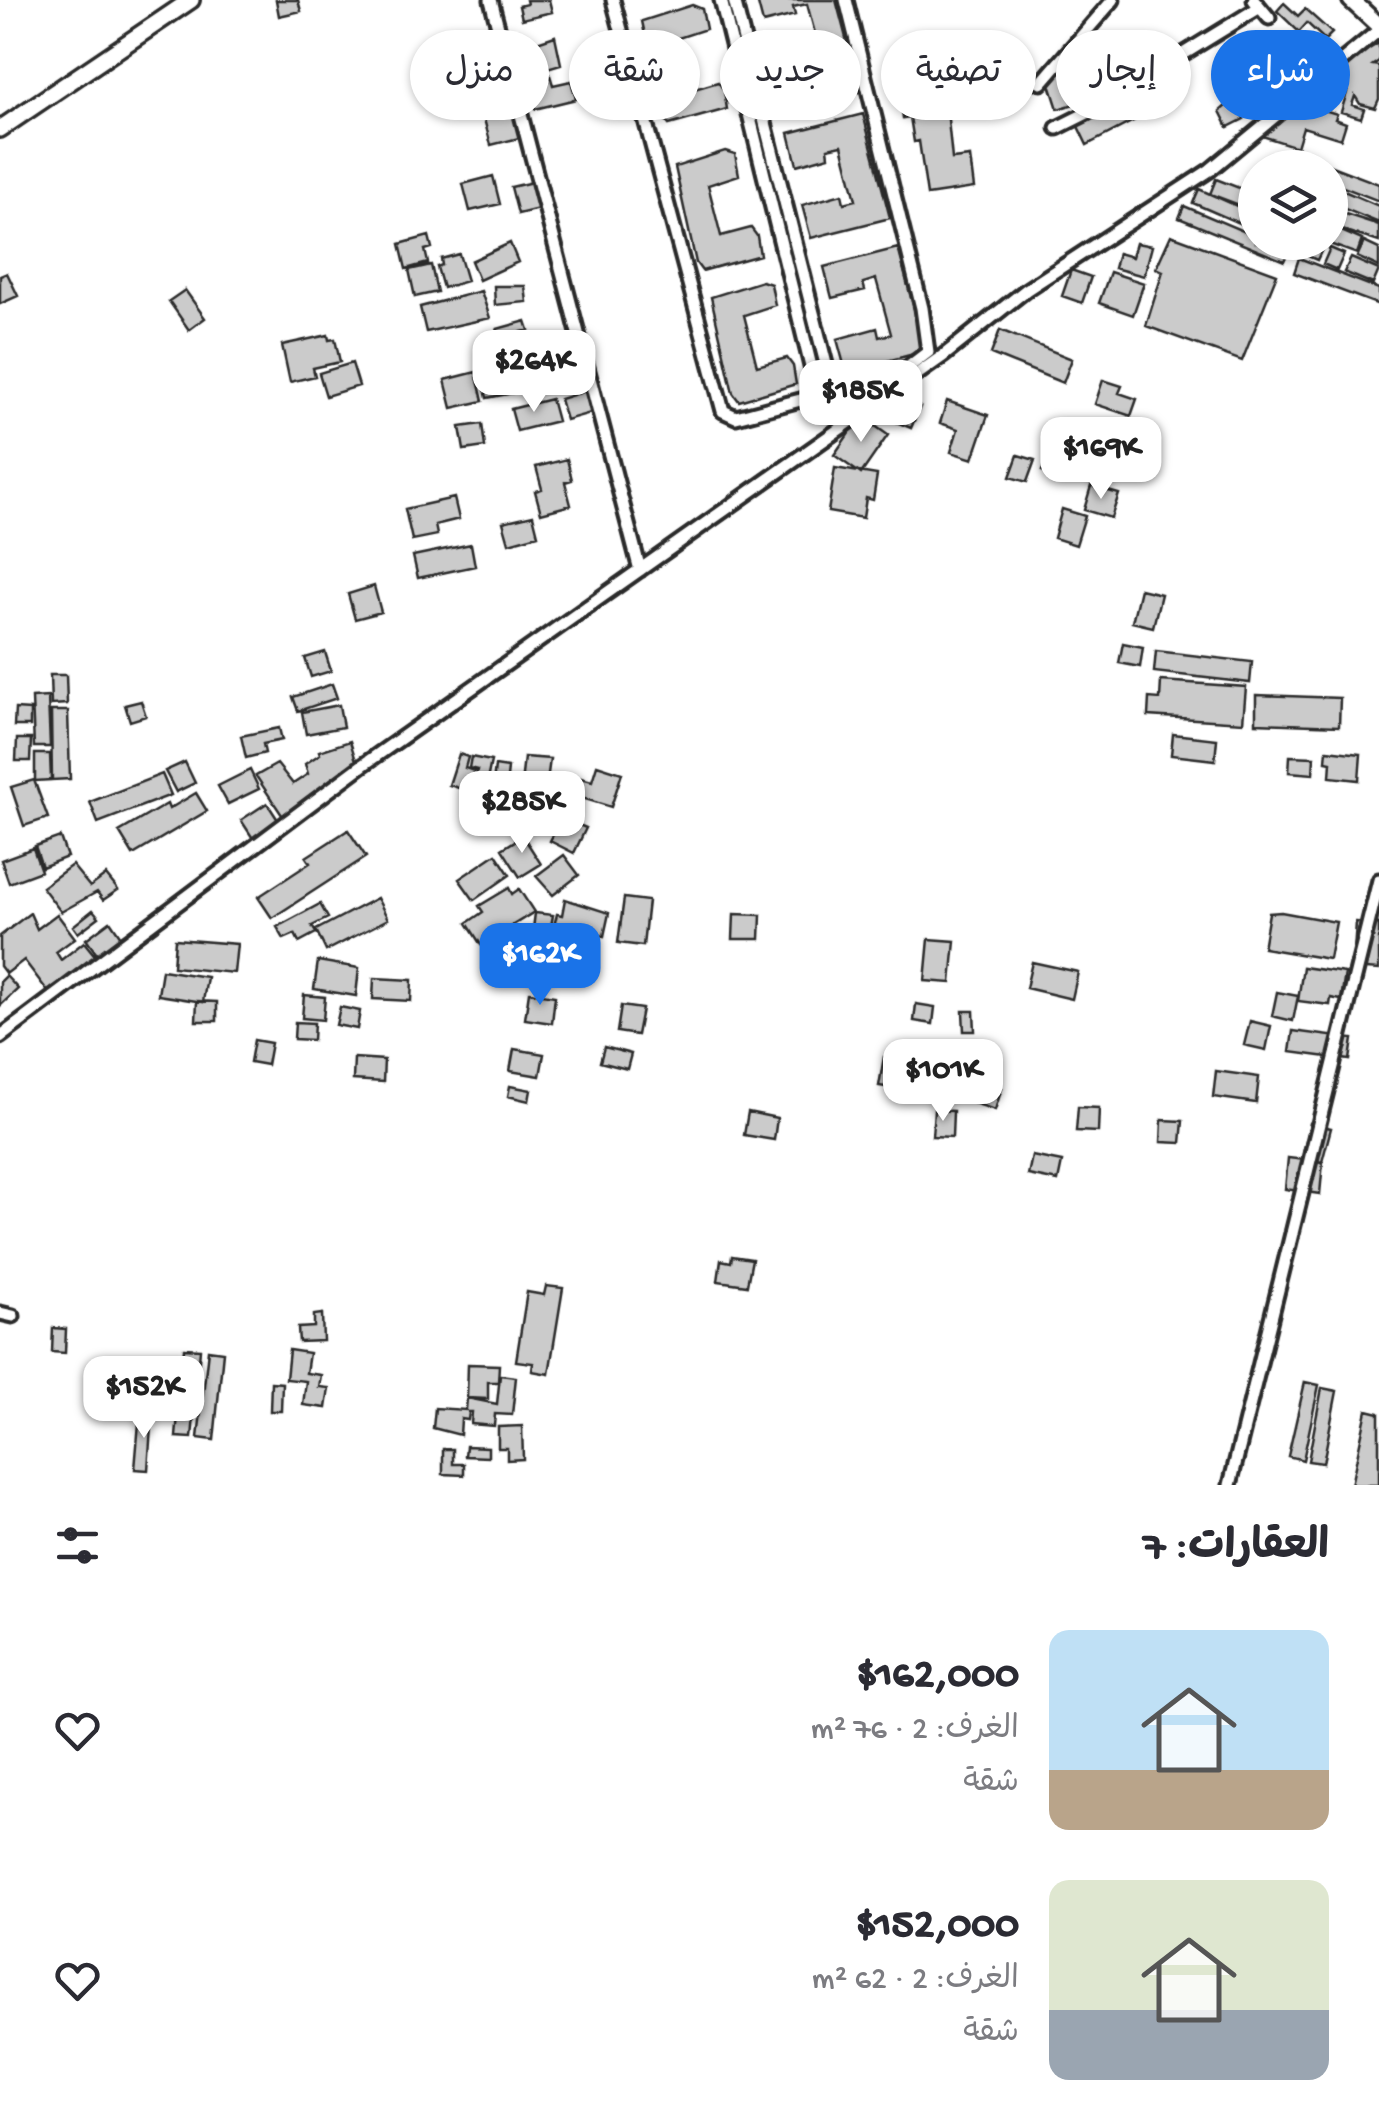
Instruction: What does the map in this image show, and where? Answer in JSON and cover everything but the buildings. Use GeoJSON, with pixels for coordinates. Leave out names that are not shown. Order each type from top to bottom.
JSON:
{"type":"FeatureCollection","features":[{"type":"Feature","properties":{"kind":"main road"},"geometry":{"type":"LineString","coordinates":[[0,129],[191,0]]}},
{"type":"Feature","properties":{"kind":"main road"},"geometry":{"type":"LineString","coordinates":[[1350,0],[1376,22]]}},
{"type":"Feature","properties":{"kind":"street"},"geometry":{"type":"LineString","coordinates":[[491,0],[640,570]]}},
{"type":"Feature","properties":{"kind":"street"},"geometry":{"type":"LineString","coordinates":[[613,0],[723,411],[736,417],[808,398],[818,391],[722,0]]}},
{"type":"Feature","properties":{"kind":"street"},"geometry":{"type":"LineString","coordinates":[[734,0],[829,376],[840,384],[907,368],[928,352],[922,308],[846,0]]}},
{"type":"Feature","properties":{"kind":"street"},"geometry":{"type":"LineString","coordinates":[[1041,82],[1113,0]]}},
{"type":"Feature","properties":{"kind":"street"},"geometry":{"type":"LineString","coordinates":[[1056,128],[1087,113],[1257,3],[1270,18]]}},
{"type":"Feature","properties":{"kind":"street"},"geometry":{"type":"LineString","coordinates":[[0,1037],[363,765],[943,356],[1026,290],[1210,170],[1376,22]]}},
{"type":"Feature","properties":{"kind":"street"},"geometry":{"type":"LineString","coordinates":[[1230,1485],[1379,880]]}},
{"type":"Feature","properties":{"kind":"street"},"geometry":{"type":"LineString","coordinates":[[0,1313],[14,1316]]}}]}
